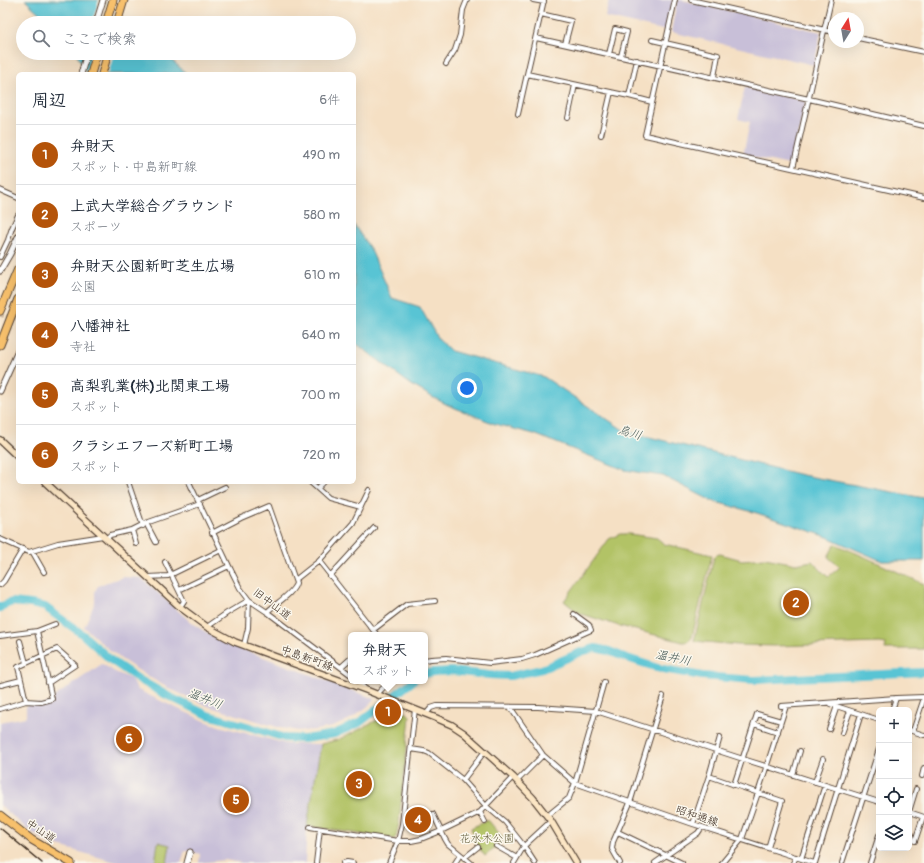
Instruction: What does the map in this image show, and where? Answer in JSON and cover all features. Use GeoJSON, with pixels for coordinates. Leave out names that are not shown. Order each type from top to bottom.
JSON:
{"type":"FeatureCollection","features":[{"type":"Feature","properties":{"kind":"highway"},"geometry":{"type":"LineString","coordinates":[[108,16],[113,0]]}},
{"type":"Feature","properties":{"kind":"highway"},"geometry":{"type":"LineString","coordinates":[[119,16],[124,0]]}},
{"type":"Feature","properties":{"kind":"highway"},"geometry":{"type":"LineString","coordinates":[[92,72],[96,60]]}},
{"type":"Feature","properties":{"kind":"highway"},"geometry":{"type":"LineString","coordinates":[[103,72],[106,60]]}},
{"type":"Feature","properties":{"kind":"highway"},"geometry":{"type":"LineString","coordinates":[[0,311],[16,274]]}},
{"type":"Feature","properties":{"kind":"highway"},"geometry":{"type":"LineString","coordinates":[[0,336],[16,299]]}},
{"type":"Feature","properties":{"kind":"highway"},"geometry":{"type":"LineString","coordinates":[[0,345],[16,304]]}},
{"type":"Feature","properties":{"kind":"highway","name":"中山道"},"geometry":{"type":"LineString","coordinates":[[0,814],[32,840],[71,863]]}},
{"type":"Feature","properties":{"kind":"main road"},"geometry":{"type":"LineString","coordinates":[[0,440],[16,455]]}},
{"type":"Feature","properties":{"kind":"main road","name":"中島新町線"},"geometry":{"type":"LineString","coordinates":[[48,484],[180,607],[207,628],[244,645],[348,683]]}},
{"type":"Feature","properties":{"kind":"main road","name":"中島新町線"},"geometry":{"type":"LineString","coordinates":[[350,684],[415,709],[458,729],[485,751],[515,779],[549,818],[576,863]]}},
{"type":"Feature","properties":{"kind":"street"},"geometry":{"type":"LineString","coordinates":[[98,16],[103,0]]}},
{"type":"Feature","properties":{"kind":"street"},"geometry":{"type":"LineString","coordinates":[[446,64],[455,50],[460,35],[463,10],[467,0]]}},
{"type":"Feature","properties":{"kind":"street"},"geometry":{"type":"LineString","coordinates":[[518,114],[544,1],[533,0]]}},
{"type":"Feature","properties":{"kind":"street"},"geometry":{"type":"LineString","coordinates":[[675,0],[645,135],[924,198]]}},
{"type":"Feature","properties":{"kind":"street"},"geometry":{"type":"LineString","coordinates":[[691,0],[828,31]]}},
{"type":"Feature","properties":{"kind":"street"},"geometry":{"type":"LineString","coordinates":[[793,168],[831,0]]}},
{"type":"Feature","properties":{"kind":"street"},"geometry":{"type":"LineString","coordinates":[[541,14],[571,21],[565,44]]}},
{"type":"Feature","properties":{"kind":"street"},"geometry":{"type":"LineString","coordinates":[[609,54],[615,29],[627,32],[621,56]]}},
{"type":"Feature","properties":{"kind":"street"},"geometry":{"type":"LineString","coordinates":[[536,38],[714,77],[924,126]]}},
{"type":"Feature","properties":{"kind":"street"},"geometry":{"type":"LineString","coordinates":[[864,39],[924,52]]}},
{"type":"Feature","properties":{"kind":"street"},"geometry":{"type":"LineString","coordinates":[[652,40],[718,55],[714,77]]}},
{"type":"Feature","properties":{"kind":"street"},"geometry":{"type":"LineString","coordinates":[[82,72],[85,60]]}},
{"type":"Feature","properties":{"kind":"street"},"geometry":{"type":"LineString","coordinates":[[629,96],[637,60]]}},
{"type":"Feature","properties":{"kind":"street"},"geometry":{"type":"LineString","coordinates":[[527,74],[652,102]]}},
{"type":"Feature","properties":{"kind":"street"},"geometry":{"type":"LineString","coordinates":[[568,118],[575,85]]}},
{"type":"Feature","properties":{"kind":"street"},"geometry":{"type":"LineString","coordinates":[[602,135],[611,92]]}},
{"type":"Feature","properties":{"kind":"street"},"geometry":{"type":"LineString","coordinates":[[0,190],[16,197]]}},
{"type":"Feature","properties":{"kind":"street"},"geometry":{"type":"LineString","coordinates":[[0,257],[16,219]]}},
{"type":"Feature","properties":{"kind":"street"},"geometry":{"type":"LineString","coordinates":[[0,271],[16,241]]}},
{"type":"Feature","properties":{"kind":"street"},"geometry":{"type":"LineString","coordinates":[[0,391],[16,355]]}},
{"type":"Feature","properties":{"kind":"street"},"geometry":{"type":"LineString","coordinates":[[129,484],[145,524],[156,542]]}},
{"type":"Feature","properties":{"kind":"street","name":"旧中山道"},"geometry":{"type":"LineString","coordinates":[[190,484],[240,588],[249,600],[348,673]]}},
{"type":"Feature","properties":{"kind":"street"},"geometry":{"type":"LineString","coordinates":[[313,484],[328,498],[361,507]]}},
{"type":"Feature","properties":{"kind":"street"},"geometry":{"type":"LineString","coordinates":[[318,488],[322,484]]}},
{"type":"Feature","properties":{"kind":"street"},"geometry":{"type":"LineString","coordinates":[[0,539],[29,552],[58,543],[104,537],[132,530],[199,502],[224,487]]}},
{"type":"Feature","properties":{"kind":"street"},"geometry":{"type":"LineString","coordinates":[[295,580],[319,561],[353,523],[369,490]]}},
{"type":"Feature","properties":{"kind":"street"},"geometry":{"type":"LineString","coordinates":[[212,532],[268,506],[296,583],[294,590],[267,612]]}},
{"type":"Feature","properties":{"kind":"street"},"geometry":{"type":"LineString","coordinates":[[330,576],[374,528]]}},
{"type":"Feature","properties":{"kind":"street"},"geometry":{"type":"LineString","coordinates":[[132,530],[136,544]]}},
{"type":"Feature","properties":{"kind":"street"},"geometry":{"type":"LineString","coordinates":[[0,585],[4,581],[23,549]]}},
{"type":"Feature","properties":{"kind":"street"},"geometry":{"type":"LineString","coordinates":[[147,577],[171,575],[221,550]]}},
{"type":"Feature","properties":{"kind":"street"},"geometry":{"type":"LineString","coordinates":[[32,551],[44,572]]}},
{"type":"Feature","properties":{"kind":"street"},"geometry":{"type":"LineString","coordinates":[[319,561],[373,630],[407,604],[436,601]]}},
{"type":"Feature","properties":{"kind":"street"},"geometry":{"type":"LineString","coordinates":[[165,562],[184,601],[180,607]]}},
{"type":"Feature","properties":{"kind":"street"},"geometry":{"type":"LineString","coordinates":[[179,590],[229,566]]}},
{"type":"Feature","properties":{"kind":"street"},"geometry":{"type":"LineString","coordinates":[[207,628],[227,613],[249,600]]}},
{"type":"Feature","properties":{"kind":"street"},"geometry":{"type":"LineString","coordinates":[[244,645],[248,628],[249,600]]}},
{"type":"Feature","properties":{"kind":"street"},"geometry":{"type":"LineString","coordinates":[[428,659],[446,658],[490,663],[522,659],[535,655],[591,630],[589,625],[574,614]]}},
{"type":"Feature","properties":{"kind":"street"},"geometry":{"type":"LineString","coordinates":[[0,636],[37,630],[55,624]]}},
{"type":"Feature","properties":{"kind":"street"},"geometry":{"type":"LineString","coordinates":[[0,709],[26,701],[41,702],[52,699],[37,630]]}},
{"type":"Feature","properties":{"kind":"street"},"geometry":{"type":"LineString","coordinates":[[20,641],[26,663]]}},
{"type":"Feature","properties":{"kind":"street"},"geometry":{"type":"LineString","coordinates":[[26,701],[18,667],[57,649],[75,665],[48,682]]}},
{"type":"Feature","properties":{"kind":"street"},"geometry":{"type":"LineString","coordinates":[[341,668],[348,661]]}},
{"type":"Feature","properties":{"kind":"street"},"geometry":{"type":"LineString","coordinates":[[1,685],[21,680]]}},
{"type":"Feature","properties":{"kind":"street"},"geometry":{"type":"LineString","coordinates":[[514,863],[524,846],[549,818],[570,798],[604,682]]}},
{"type":"Feature","properties":{"kind":"street"},"geometry":{"type":"LineString","coordinates":[[361,684],[366,690]]}},
{"type":"Feature","properties":{"kind":"street"},"geometry":{"type":"LineString","coordinates":[[379,696],[380,691],[387,684]]}},
{"type":"Feature","properties":{"kind":"street"},"geometry":{"type":"LineString","coordinates":[[620,863],[612,849],[613,842],[630,803],[663,696]]}},
{"type":"Feature","properties":{"kind":"street"},"geometry":{"type":"LineString","coordinates":[[722,863],[742,839],[778,732],[783,706],[924,697],[912,728]]}},
{"type":"Feature","properties":{"kind":"street"},"geometry":{"type":"LineString","coordinates":[[893,707],[896,698]]}},
{"type":"Feature","properties":{"kind":"street"},"geometry":{"type":"LineString","coordinates":[[827,703],[876,719]]}},
{"type":"Feature","properties":{"kind":"street"},"geometry":{"type":"LineString","coordinates":[[426,714],[431,708],[437,706],[538,707],[596,711],[876,801]]}},
{"type":"Feature","properties":{"kind":"street"},"geometry":{"type":"LineString","coordinates":[[829,730],[837,706]]}},
{"type":"Feature","properties":{"kind":"street"},"geometry":{"type":"LineString","coordinates":[[510,707],[543,755],[575,783]]}},
{"type":"Feature","properties":{"kind":"street"},"geometry":{"type":"LineString","coordinates":[[389,863],[398,841],[402,824],[415,709]]}},
{"type":"Feature","properties":{"kind":"street"},"geometry":{"type":"LineString","coordinates":[[842,733],[850,710]]}},
{"type":"Feature","properties":{"kind":"street"},"geometry":{"type":"LineString","coordinates":[[734,785],[757,714],[781,721]]}},
{"type":"Feature","properties":{"kind":"street"},"geometry":{"type":"LineString","coordinates":[[814,863],[861,714]]}},
{"type":"Feature","properties":{"kind":"street"},"geometry":{"type":"LineString","coordinates":[[754,724],[778,732]]}},
{"type":"Feature","properties":{"kind":"street"},"geometry":{"type":"LineString","coordinates":[[912,731],[924,735]]}},
{"type":"Feature","properties":{"kind":"street"},"geometry":{"type":"LineString","coordinates":[[693,824],[720,737]]}},
{"type":"Feature","properties":{"kind":"street"},"geometry":{"type":"LineString","coordinates":[[410,749],[429,753],[463,780],[486,806],[505,822],[524,846],[534,863]]}},
{"type":"Feature","properties":{"kind":"street"},"geometry":{"type":"LineString","coordinates":[[463,780],[485,751]]}},
{"type":"Feature","properties":{"kind":"street"},"geometry":{"type":"LineString","coordinates":[[793,775],[800,751]]}},
{"type":"Feature","properties":{"kind":"street"},"geometry":{"type":"LineString","coordinates":[[310,827],[398,841],[421,839],[480,812],[543,755]]}},
{"type":"Feature","properties":{"kind":"street"},"geometry":{"type":"LineString","coordinates":[[815,782],[823,758]]}},
{"type":"Feature","properties":{"kind":"street"},"geometry":{"type":"LineString","coordinates":[[842,863],[876,758]]}},
{"type":"Feature","properties":{"kind":"street"},"geometry":{"type":"LineString","coordinates":[[922,776],[924,768]]}},
{"type":"Feature","properties":{"kind":"street"},"geometry":{"type":"LineString","coordinates":[[709,776],[782,801],[768,848]]}},
{"type":"Feature","properties":{"kind":"street","name":"昭和通線"},"geometry":{"type":"LineString","coordinates":[[575,783],[630,803],[814,863]]}},
{"type":"Feature","properties":{"kind":"street"},"geometry":{"type":"LineString","coordinates":[[801,859],[825,785]]}},
{"type":"Feature","properties":{"kind":"street"},"geometry":{"type":"LineString","coordinates":[[912,802],[916,789]]}},
{"type":"Feature","properties":{"kind":"street"},"geometry":{"type":"LineString","coordinates":[[480,812],[485,822]]}},
{"type":"Feature","properties":{"kind":"street"},"geometry":{"type":"LineString","coordinates":[[912,813],[923,817],[915,841],[912,840]]}},
{"type":"Feature","properties":{"kind":"street"},"geometry":{"type":"LineString","coordinates":[[434,814],[448,844],[471,863]]}},
{"type":"Feature","properties":{"kind":"street"},"geometry":{"type":"LineString","coordinates":[[655,863],[698,833],[702,827]]}},
{"type":"Feature","properties":{"kind":"street"},"geometry":{"type":"LineString","coordinates":[[316,863],[320,829]]}},
{"type":"Feature","properties":{"kind":"street"},"geometry":{"type":"LineString","coordinates":[[618,832],[682,863]]}},
{"type":"Feature","properties":{"kind":"street"},"geometry":{"type":"LineString","coordinates":[[870,863],[876,844]]}},
{"type":"Feature","properties":{"kind":"street"},"geometry":{"type":"LineString","coordinates":[[496,846],[517,858]]}},
{"type":"Feature","properties":{"kind":"street"},"geometry":{"type":"LineString","coordinates":[[455,863],[462,856],[478,847]]}},
{"type":"Feature","properties":{"kind":"street"},"geometry":{"type":"LineString","coordinates":[[187,863],[190,852]]}},
{"type":"Feature","properties":{"kind":"street"},"geometry":{"type":"LineString","coordinates":[[793,863],[796,857]]}},
{"type":"Feature","properties":{"kind":"street"},"geometry":{"type":"LineString","coordinates":[[343,863],[353,863]]}},
{"type":"Feature","properties":{"kind":"shaded area"},"geometry":{"type":"Polygon","coordinates":[[[609,0],[674,0],[667,31],[605,17],[609,0]]]}},
{"type":"Feature","properties":{"kind":"shaded area"},"geometry":{"type":"Polygon","coordinates":[[[677,0],[821,32],[814,65],[671,32],[677,0]]]}},
{"type":"Feature","properties":{"kind":"shaded area"},"geometry":{"type":"Polygon","coordinates":[[[745,87],[806,101],[791,164],[789,165],[743,155],[750,122],[738,119],[745,87]]]}},
{"type":"Feature","properties":{"kind":"shaded area"},"geometry":{"type":"Polygon","coordinates":[[[123,577],[141,578],[193,624],[225,642],[375,699],[352,718],[342,723],[332,727],[299,731],[281,728],[210,707],[170,689],[121,659],[84,627],[95,602],[95,591],[98,586],[123,577]]]}},
{"type":"Feature","properties":{"kind":"shaded area"},"geometry":{"type":"Polygon","coordinates":[[[102,664],[131,679],[138,690],[205,721],[287,744],[321,744],[307,826],[305,863],[242,863],[225,860],[199,863],[200,854],[185,850],[181,863],[119,863],[48,843],[27,829],[0,805],[0,722],[26,717],[26,703],[44,704],[54,701],[54,697],[102,664]]]}},
{"type":"Feature","properties":{"kind":"green space"},"geometry":{"type":"Polygon","coordinates":[[[620,534],[657,538],[664,544],[712,555],[692,637],[689,640],[683,642],[616,625],[582,614],[564,601],[609,539],[620,534]]]}},
{"type":"Feature","properties":{"kind":"green space"},"geometry":{"type":"Polygon","coordinates":[[[835,544],[924,584],[924,649],[885,649],[886,644],[880,643],[774,646],[738,645],[694,641],[714,557],[716,555],[720,554],[742,560],[765,558],[796,564],[812,561],[828,577],[840,567],[828,557],[835,544]]]}},
{"type":"Feature","properties":{"kind":"green space"},"geometry":{"type":"Polygon","coordinates":[[[400,711],[407,713],[410,716],[399,823],[396,837],[394,839],[307,826],[321,744],[337,740],[379,719],[389,718],[400,711]]]}},
{"type":"Feature","properties":{"kind":"green space","name":"花水木公園"},"geometry":{"type":"Polygon","coordinates":[[[488,820],[504,839],[485,856],[478,847],[471,828],[488,820]]]}},
{"type":"Feature","properties":{"kind":"green space"},"geometry":{"type":"Polygon","coordinates":[[[158,842],[170,845],[167,863],[155,863],[158,842]]]}},
{"type":"Feature","properties":{"kind":"water"},"geometry":{"type":"Polygon","coordinates":[[[25,0],[105,0],[123,16],[42,16],[25,0]]]}},
{"type":"Feature","properties":{"kind":"water"},"geometry":{"type":"Polygon","coordinates":[[[80,60],[172,60],[185,72],[86,72],[80,60]]]}},
{"type":"Feature","properties":{"kind":"water","name":"烏川"},"geometry":{"type":"Polygon","coordinates":[[[356,228],[371,250],[392,298],[420,307],[438,339],[451,351],[544,377],[625,431],[802,475],[924,498],[924,561],[882,561],[825,536],[757,513],[712,501],[663,476],[625,470],[534,434],[495,424],[448,405],[410,384],[356,344],[356,228]]]}},
{"type":"Feature","properties":{"kind":"pier"},"geometry":{"type":"Polygon","coordinates":[[[99,0],[107,0],[105,8],[108,0],[126,16],[94,16],[99,0]]]}},
{"type":"Feature","properties":{"kind":"pier"},"geometry":{"type":"Polygon","coordinates":[[[90,60],[112,60],[109,72],[87,72],[90,60]]]}},
{"type":"Feature","properties":{"kind":"waterway","name":"温井川"},"geometry":{"type":"LineString","coordinates":[[0,608],[12,602],[45,607],[82,634],[112,661],[140,680],[168,696],[208,715],[285,738],[304,739],[334,734],[359,723],[409,684]]}},
{"type":"Feature","properties":{"kind":"waterway","name":"温井川"},"geometry":{"type":"LineString","coordinates":[[428,673],[452,671],[510,676],[542,669],[581,652],[595,648],[609,651],[658,668],[702,676],[754,680],[924,672]]}},
{"type":"Feature","properties":{"kind":"tunnel"},"geometry":{"type":"LineString","coordinates":[[0,315],[16,319]]}},
{"type":"Feature","properties":{"kind":"railway"},"geometry":{"type":"LineString","coordinates":[[0,828],[42,863]]}},
{"type":"Feature","properties":{"kind":"place","name":"上武大学総合グラウンド"},"geometry":{"type":"Point","coordinates":[796,603]}},
{"type":"Feature","properties":{"kind":"place","name":"弁財天"},"geometry":{"type":"Point","coordinates":[388,712]}},
{"type":"Feature","properties":{"kind":"place","name":"クラシエフーズ新町工場"},"geometry":{"type":"Point","coordinates":[129,739]}},
{"type":"Feature","properties":{"kind":"place","name":"弁財天公園新町芝生広場"},"geometry":{"type":"Point","coordinates":[359,784]}},
{"type":"Feature","properties":{"kind":"place","name":"高梨乳業(株)北関東工場"},"geometry":{"type":"Point","coordinates":[236,800]}},
{"type":"Feature","properties":{"kind":"place","name":"八幡神社"},"geometry":{"type":"Point","coordinates":[418,820]}}]}
